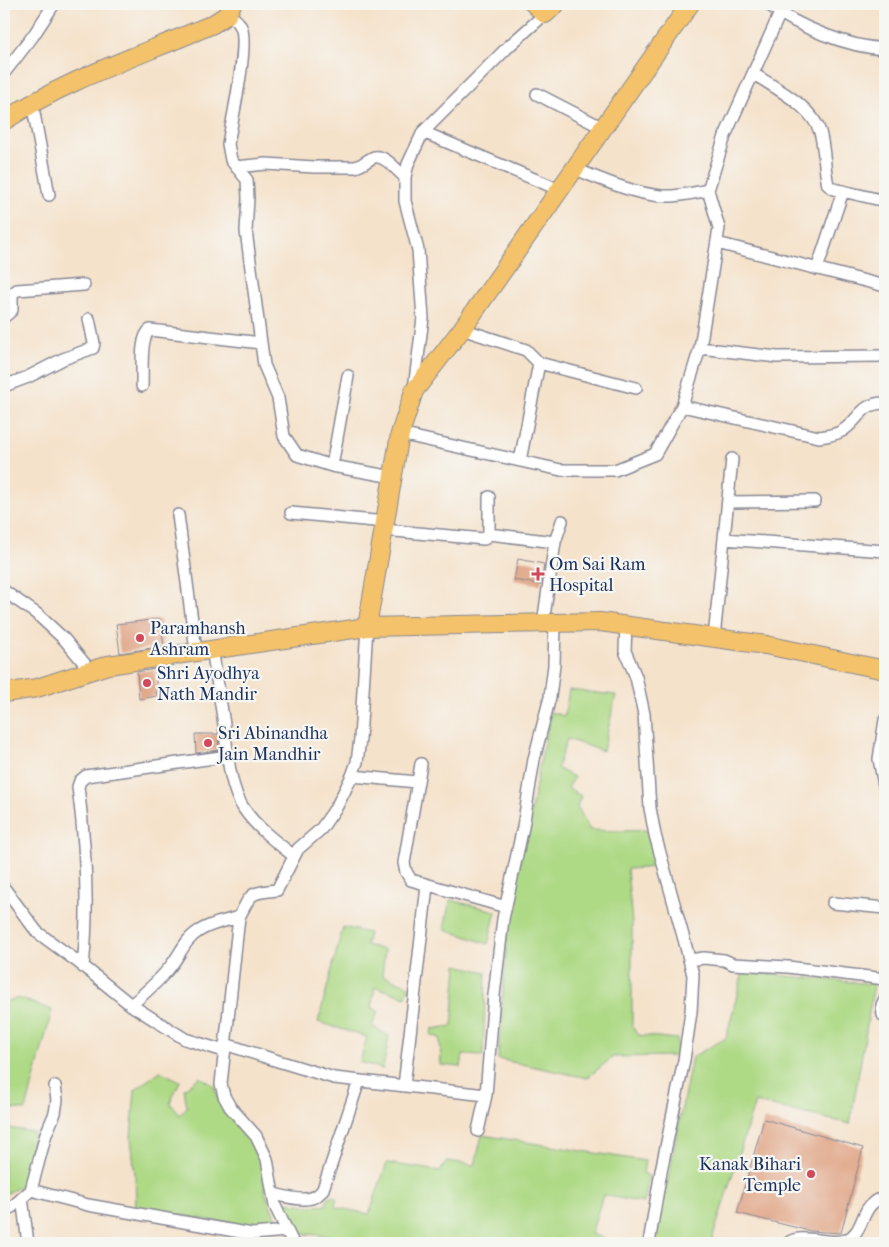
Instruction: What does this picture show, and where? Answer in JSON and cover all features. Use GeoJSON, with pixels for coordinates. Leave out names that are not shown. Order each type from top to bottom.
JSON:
{"type":"FeatureCollection","features":[{"type":"Feature","properties":{"kind":"main road"},"geometry":{"type":"LineString","coordinates":[[367,627],[400,434],[414,391],[462,330],[690,4]]}},
{"type":"Feature","properties":{"kind":"main road"},"geometry":{"type":"LineString","coordinates":[[4,121],[32,102],[112,64],[213,24],[229,9]]}},
{"type":"Feature","properties":{"kind":"main road"},"geometry":{"type":"LineString","coordinates":[[4,693],[37,688],[108,665],[367,627],[600,622],[766,645],[885,670]]}},
{"type":"Feature","properties":{"kind":"street"},"geometry":{"type":"LineString","coordinates":[[4,73],[33,36],[54,4]]}},
{"type":"Feature","properties":{"kind":"street"},"geometry":{"type":"LineString","coordinates":[[768,4],[780,13],[825,34],[853,44],[885,49]]}},
{"type":"Feature","properties":{"kind":"street"},"geometry":{"type":"LineString","coordinates":[[414,391],[423,318],[418,250],[408,215],[405,177],[410,158],[423,132],[545,7]]}},
{"type":"Feature","properties":{"kind":"street"},"geometry":{"type":"LineString","coordinates":[[229,9],[241,25],[244,35],[228,144],[231,160],[247,180],[246,231],[264,365],[278,398],[284,436],[297,455],[332,466],[393,477]]}},
{"type":"Feature","properties":{"kind":"street"},"geometry":{"type":"LineString","coordinates":[[400,434],[561,470],[615,470],[655,454],[682,406],[700,348],[719,228],[708,190],[725,136],[780,13]]}},
{"type":"Feature","properties":{"kind":"street"},"geometry":{"type":"LineString","coordinates":[[754,74],[796,100],[819,129],[825,156],[828,185],[843,191],[885,201]]}},
{"type":"Feature","properties":{"kind":"street"},"geometry":{"type":"LineString","coordinates":[[537,94],[603,128]]}},
{"type":"Feature","properties":{"kind":"street"},"geometry":{"type":"LineString","coordinates":[[32,102],[49,195]]}},
{"type":"Feature","properties":{"kind":"street"},"geometry":{"type":"LineString","coordinates":[[423,132],[560,190]]}},
{"type":"Feature","properties":{"kind":"street"},"geometry":{"type":"LineString","coordinates":[[236,167],[266,164],[355,167],[375,157],[380,157],[385,159],[405,177]]}},
{"type":"Feature","properties":{"kind":"street"},"geometry":{"type":"LineString","coordinates":[[575,169],[627,190],[645,193],[676,196],[708,190]]}},
{"type":"Feature","properties":{"kind":"street"},"geometry":{"type":"LineString","coordinates":[[817,269],[843,191]]}},
{"type":"Feature","properties":{"kind":"street"},"geometry":{"type":"LineString","coordinates":[[717,243],[885,286]]}},
{"type":"Feature","properties":{"kind":"street"},"geometry":{"type":"LineString","coordinates":[[4,317],[12,310],[12,294],[17,290],[84,286]]}},
{"type":"Feature","properties":{"kind":"street"},"geometry":{"type":"LineString","coordinates":[[4,386],[28,377],[63,359],[93,348],[94,343],[89,319]]}},
{"type":"Feature","properties":{"kind":"street"},"geometry":{"type":"LineString","coordinates":[[142,386],[143,344],[146,334],[150,330],[261,343]]}},
{"type":"Feature","properties":{"kind":"street"},"geometry":{"type":"LineString","coordinates":[[462,330],[526,350],[539,363],[636,388]]}},
{"type":"Feature","properties":{"kind":"street"},"geometry":{"type":"LineString","coordinates":[[700,348],[777,357],[885,356]]}},
{"type":"Feature","properties":{"kind":"street"},"geometry":{"type":"LineString","coordinates":[[520,461],[539,363]]}},
{"type":"Feature","properties":{"kind":"street"},"geometry":{"type":"LineString","coordinates":[[332,466],[348,376]]}},
{"type":"Feature","properties":{"kind":"street"},"geometry":{"type":"LineString","coordinates":[[682,406],[819,437],[833,435],[844,430],[870,405],[885,403]]}},
{"type":"Feature","properties":{"kind":"street"},"geometry":{"type":"LineString","coordinates":[[714,638],[732,459]]}},
{"type":"Feature","properties":{"kind":"street"},"geometry":{"type":"LineString","coordinates":[[291,513],[479,539],[488,537],[489,534],[488,497]]}},
{"type":"Feature","properties":{"kind":"street"},"geometry":{"type":"LineString","coordinates":[[728,502],[814,501]]}},
{"type":"Feature","properties":{"kind":"street"},"geometry":{"type":"LineString","coordinates":[[178,515],[204,650],[236,791],[244,808],[266,833],[294,856]]}},
{"type":"Feature","properties":{"kind":"street"},"geometry":{"type":"LineString","coordinates":[[478,1132],[486,1095],[494,995],[506,907],[523,827],[538,741],[550,698],[554,665],[550,623],[555,542],[562,521]]}},
{"type":"Feature","properties":{"kind":"street"},"geometry":{"type":"LineString","coordinates":[[489,534],[555,542]]}},
{"type":"Feature","properties":{"kind":"street"},"geometry":{"type":"LineString","coordinates":[[724,539],[885,552]]}},
{"type":"Feature","properties":{"kind":"street"},"geometry":{"type":"LineString","coordinates":[[4,591],[37,614],[64,639],[90,670]]}},
{"type":"Feature","properties":{"kind":"street"},"geometry":{"type":"LineString","coordinates":[[626,625],[625,651],[636,677],[644,714],[650,808],[655,835],[693,975],[691,1012],[684,1060],[648,1243]]}},
{"type":"Feature","properties":{"kind":"street"},"geometry":{"type":"LineString","coordinates":[[293,1243],[274,1206],[267,1159],[260,1143],[230,1107],[224,1096],[221,1084],[239,917],[249,899],[256,892],[277,890],[298,849],[321,829],[337,806],[352,776],[357,762],[360,739],[367,627]]}},
{"type":"Feature","properties":{"kind":"street"},"geometry":{"type":"LineString","coordinates":[[885,720],[879,759],[885,790]]}},
{"type":"Feature","properties":{"kind":"street"},"geometry":{"type":"LineString","coordinates":[[83,967],[87,927],[86,880],[78,787],[80,781],[86,776],[228,756]]}},
{"type":"Feature","properties":{"kind":"street"},"geometry":{"type":"LineString","coordinates":[[421,764],[404,863],[406,872],[411,880],[427,886],[506,907]]}},
{"type":"Feature","properties":{"kind":"street"},"geometry":{"type":"LineString","coordinates":[[352,776],[417,782]]}},
{"type":"Feature","properties":{"kind":"street"},"geometry":{"type":"LineString","coordinates":[[404,1086],[427,886]]}},
{"type":"Feature","properties":{"kind":"street"},"geometry":{"type":"LineString","coordinates":[[4,888],[37,932],[131,1005],[185,1039],[225,1047],[334,1078],[486,1095]]}},
{"type":"Feature","properties":{"kind":"street"},"geometry":{"type":"LineString","coordinates":[[833,903],[885,908]]}},
{"type":"Feature","properties":{"kind":"street"},"geometry":{"type":"LineString","coordinates":[[131,1005],[172,966],[188,939],[210,925],[239,917]]}},
{"type":"Feature","properties":{"kind":"street"},"geometry":{"type":"LineString","coordinates":[[689,960],[704,958],[724,960],[733,964],[788,967],[885,979]]}},
{"type":"Feature","properties":{"kind":"street"},"geometry":{"type":"LineString","coordinates":[[883,1015],[882,1005],[885,999]]}},
{"type":"Feature","properties":{"kind":"street"},"geometry":{"type":"LineString","coordinates":[[273,1194],[305,1199],[319,1196],[360,1081]]}},
{"type":"Feature","properties":{"kind":"street"},"geometry":{"type":"LineString","coordinates":[[4,1210],[12,1207],[31,1190],[57,1100],[55,1086]]}},
{"type":"Feature","properties":{"kind":"street"},"geometry":{"type":"LineString","coordinates":[[31,1190],[88,1205],[252,1234],[286,1231]]}},
{"type":"Feature","properties":{"kind":"street"},"geometry":{"type":"LineString","coordinates":[[22,1198],[28,1243]]}},
{"type":"Feature","properties":{"kind":"street"},"geometry":{"type":"LineString","coordinates":[[788,1243],[793,1240],[804,1239],[824,1241],[846,1240],[857,1232],[868,1209],[874,1202],[885,1198]]}},
{"type":"Feature","properties":{"kind":"green space"},"geometry":{"type":"Polygon","coordinates":[[[569,690],[616,695],[603,751],[567,739],[557,768],[574,777],[568,788],[581,796],[577,806],[590,830],[646,830],[657,867],[627,869],[632,923],[632,1026],[638,1035],[677,1039],[677,1056],[613,1057],[587,1078],[498,1059],[509,910],[527,831],[550,712],[564,716],[569,690]]]}},
{"type":"Feature","properties":{"kind":"green space"},"geometry":{"type":"Polygon","coordinates":[[[450,900],[496,911],[488,944],[444,929],[450,900]]]}},
{"type":"Feature","properties":{"kind":"green space"},"geometry":{"type":"Polygon","coordinates":[[[343,927],[369,933],[366,945],[385,950],[382,975],[409,986],[406,997],[375,987],[371,1007],[378,1011],[372,1026],[389,1036],[383,1069],[360,1062],[367,1037],[318,1022],[343,927]]]}},
{"type":"Feature","properties":{"kind":"green space"},"geometry":{"type":"Polygon","coordinates":[[[457,965],[486,972],[483,1056],[463,1055],[461,1067],[441,1065],[440,1038],[431,1035],[432,1029],[452,1026],[457,965]]]}},
{"type":"Feature","properties":{"kind":"green space"},"geometry":{"type":"Polygon","coordinates":[[[743,972],[874,984],[850,1124],[755,1102],[711,1243],[655,1243],[692,1057],[726,1038],[743,972]]]}},
{"type":"Feature","properties":{"kind":"green space"},"geometry":{"type":"Polygon","coordinates":[[[18,998],[52,1010],[26,1110],[12,1109],[9,1128],[34,1132],[24,1184],[4,1195],[4,1002],[18,998]]]}},
{"type":"Feature","properties":{"kind":"green space"},"geometry":{"type":"Polygon","coordinates":[[[160,1071],[180,1081],[170,1103],[180,1115],[187,1107],[184,1089],[200,1077],[213,1085],[224,1112],[251,1136],[261,1160],[266,1194],[278,1225],[252,1228],[136,1207],[131,1138],[135,1090],[160,1071]]]}},
{"type":"Feature","properties":{"kind":"green space"},"geometry":{"type":"Polygon","coordinates":[[[482,1135],[645,1161],[643,1173],[649,1176],[644,1203],[603,1195],[591,1234],[610,1240],[610,1243],[340,1243],[341,1237],[294,1233],[279,1201],[312,1206],[326,1205],[328,1196],[337,1197],[335,1207],[369,1214],[387,1163],[440,1171],[447,1161],[475,1165],[482,1135]]]}},
{"type":"Feature","properties":{"kind":"building"},"geometry":{"type":"Polygon","coordinates":[[[518,559],[544,564],[541,585],[514,580],[518,559]]]}},
{"type":"Feature","properties":{"kind":"building","name":"Paramhansh Ashram"},"geometry":{"type":"Polygon","coordinates":[[[160,619],[164,646],[120,653],[116,624],[160,619]]]}},
{"type":"Feature","properties":{"kind":"building","name":"Shri Ayodhya Nath Mandir"},"geometry":{"type":"Polygon","coordinates":[[[155,669],[157,696],[139,699],[137,672],[155,669]]]}},
{"type":"Feature","properties":{"kind":"building","name":"Sri Abinandha Jain Mandhir"},"geometry":{"type":"Polygon","coordinates":[[[195,734],[218,734],[219,750],[196,753],[195,734]]]}},
{"type":"Feature","properties":{"kind":"building","name":"Kanak Bihari Temple"},"geometry":{"type":"Polygon","coordinates":[[[764,1119],[863,1148],[841,1233],[810,1231],[737,1213],[764,1119]]]}},
{"type":"Feature","properties":{"kind":"place","name":"Om Sai Ram Hospital"},"geometry":{"type":"Point","coordinates":[538,574]}},
{"type":"Feature","properties":{"kind":"place","name":"Paramhansh Ashram"},"geometry":{"type":"Point","coordinates":[140,638]}},
{"type":"Feature","properties":{"kind":"place","name":"Shri Ayodhya Nath Mandir"},"geometry":{"type":"Point","coordinates":[147,683]}},
{"type":"Feature","properties":{"kind":"place","name":"Sri Abinandha Jain Mandhir"},"geometry":{"type":"Point","coordinates":[208,743]}},
{"type":"Feature","properties":{"kind":"place","name":"Kanak Bihari Temple"},"geometry":{"type":"Point","coordinates":[811,1174]}}]}
